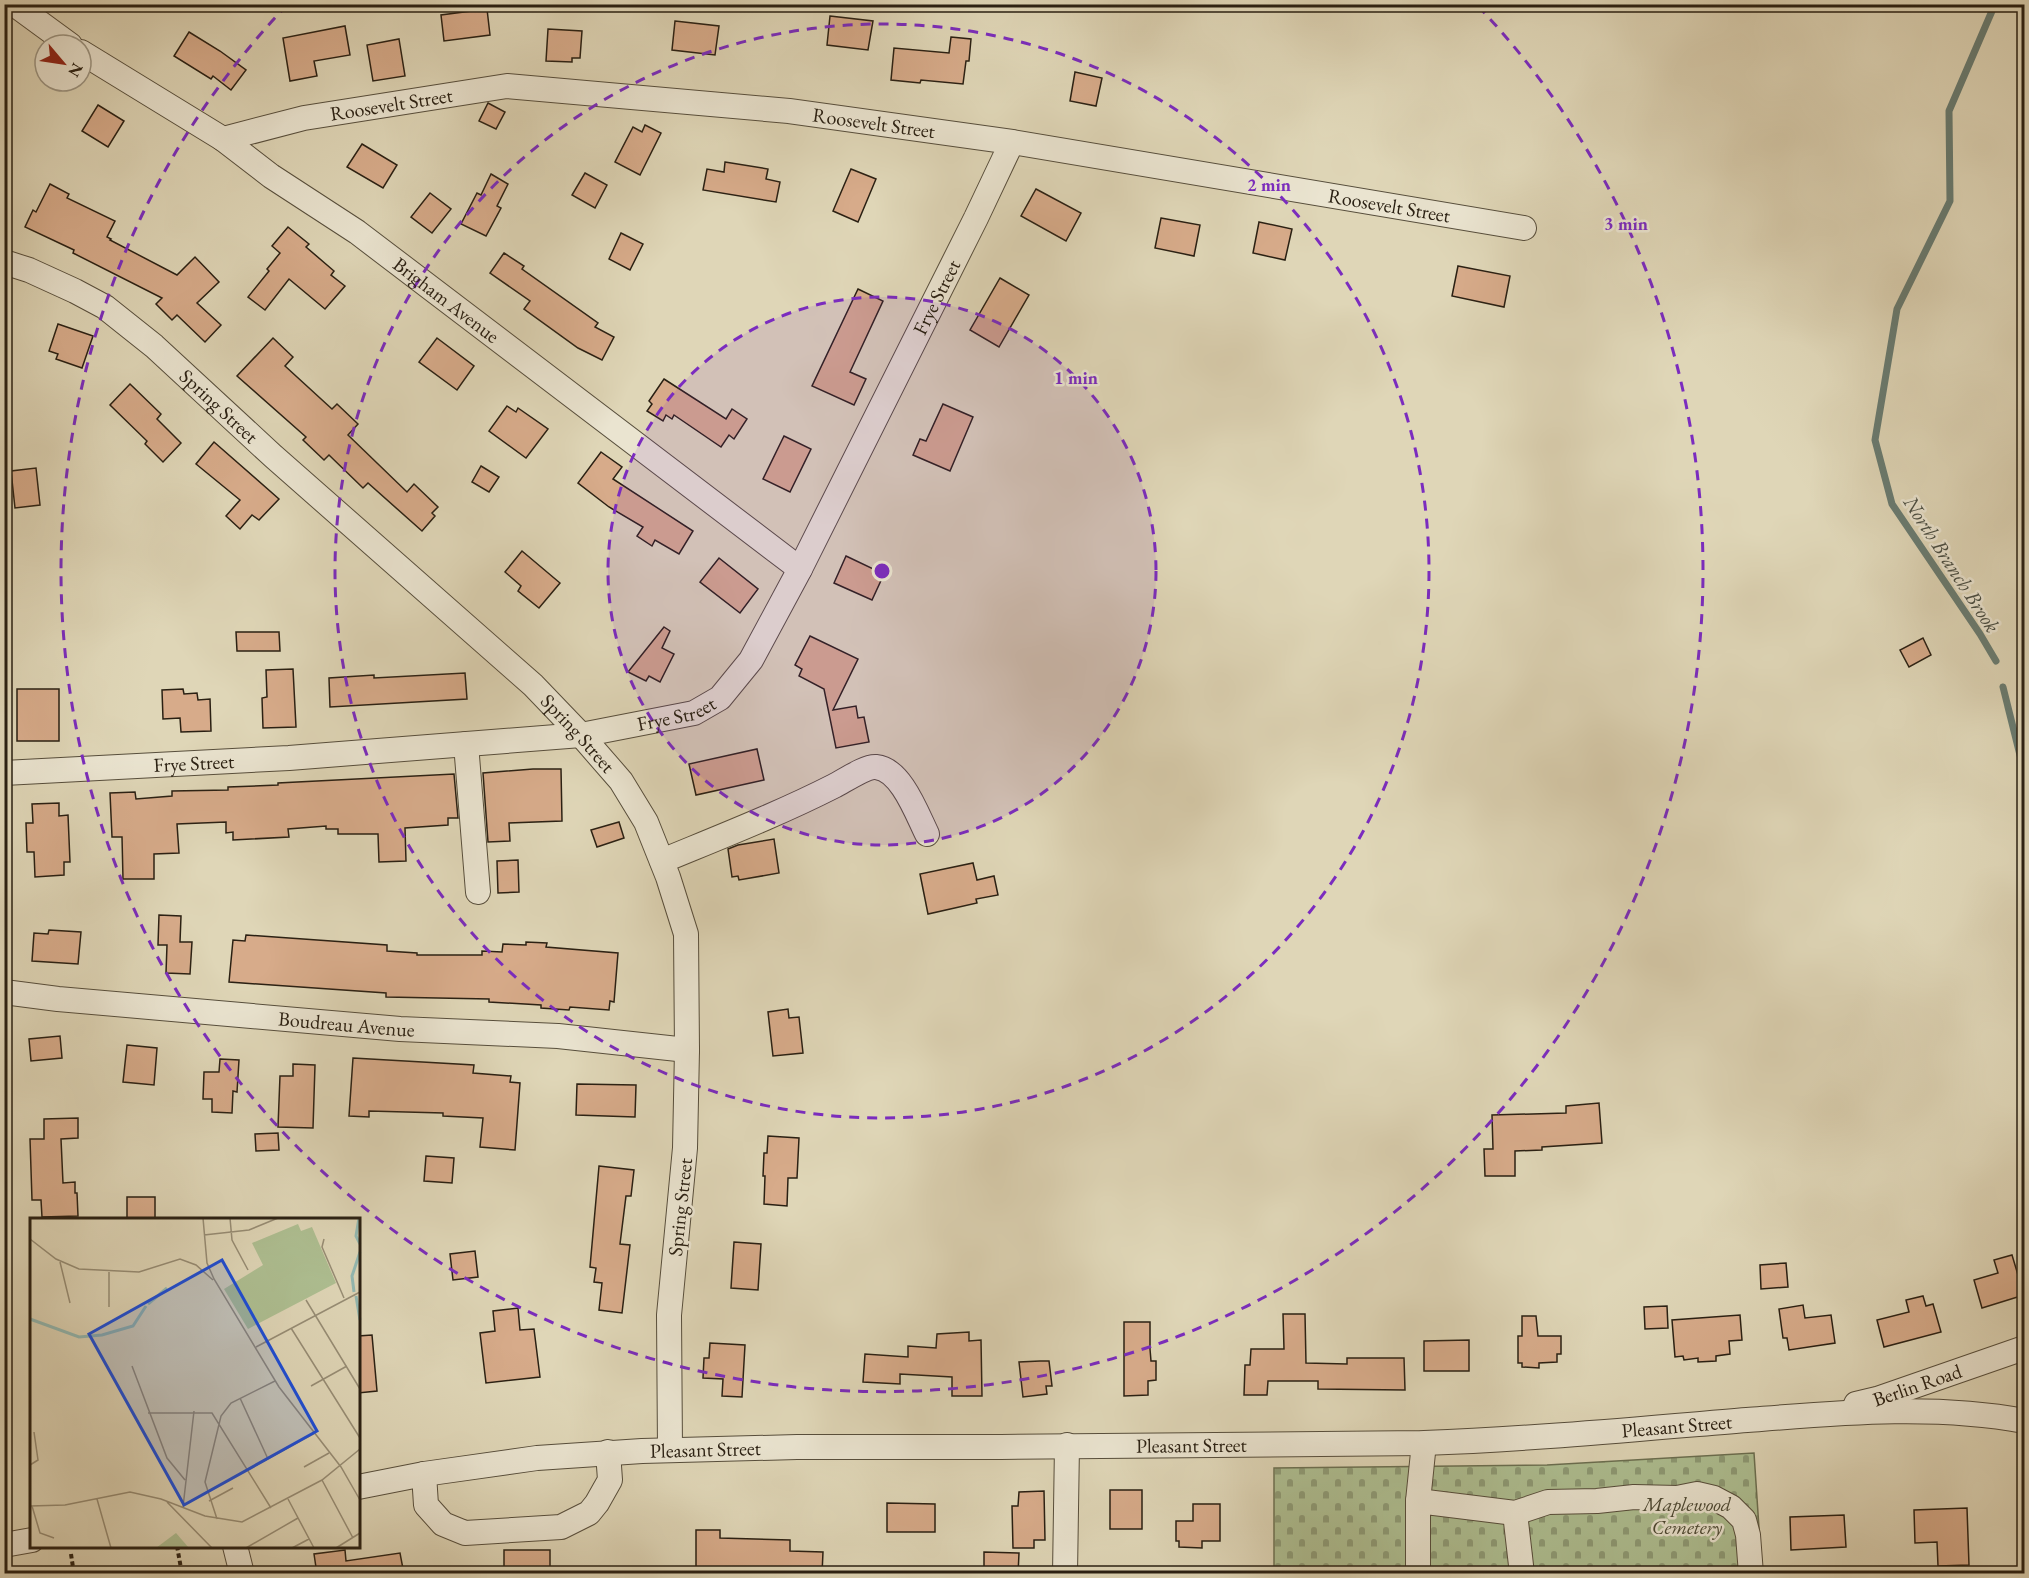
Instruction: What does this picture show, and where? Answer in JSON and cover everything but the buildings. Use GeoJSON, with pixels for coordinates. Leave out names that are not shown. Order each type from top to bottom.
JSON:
{"type":"FeatureCollection","features":[{"type":"Feature","properties":{"kind":"street"},"geometry":{"type":"LineString","coordinates":[[14,4],[54,33]]}},
{"type":"Feature","properties":{"kind":"street","name":"Brigham Avenue"},"geometry":{"type":"LineString","coordinates":[[93,59],[223,139],[271,176],[357,232],[800,569]]}},
{"type":"Feature","properties":{"kind":"street","name":"Roosevelt Street"},"geometry":{"type":"LineString","coordinates":[[223,139],[304,118],[507,86],[789,111],[1012,142],[1524,228]]}},
{"type":"Feature","properties":{"kind":"street","name":"Frye Street"},"geometry":{"type":"LineString","coordinates":[[4,773],[289,758],[581,735],[694,713],[720,698],[751,660],[800,569],[1012,142]]}},
{"type":"Feature","properties":{"kind":"street","name":"Spring Street"},"geometry":{"type":"LineString","coordinates":[[4,262],[38,274],[105,307],[154,346],[273,456],[532,685],[581,735],[621,781],[646,822],[662,861],[686,934],[685,1148],[669,1315],[670,1450]]}},
{"type":"Feature","properties":{"kind":"street"},"geometry":{"type":"LineString","coordinates":[[466,744],[478,892]]}},
{"type":"Feature","properties":{"kind":"street"},"geometry":{"type":"LineString","coordinates":[[662,861],[827,789],[866,769],[876,767],[895,776],[927,834]]}},
{"type":"Feature","properties":{"kind":"street","name":"Boudreau Avenue"},"geometry":{"type":"LineString","coordinates":[[4,992],[58,999],[400,1029],[558,1036],[687,1050]]}},
{"type":"Feature","properties":{"kind":"street","name":"Berlin Road"},"geometry":{"type":"LineString","coordinates":[[1809,1415],[1877,1399],[2025,1348]]}},
{"type":"Feature","properties":{"kind":"street","name":"Pleasant Street"},"geometry":{"type":"LineString","coordinates":[[360,1487],[424,1474],[537,1458],[608,1452],[776,1447],[1424,1443],[1809,1415],[1942,1412],[2025,1421]]}},
{"type":"Feature","properties":{"kind":"street"},"geometry":{"type":"LineString","coordinates":[[1418,1574],[1418,1501],[1424,1443]]}},
{"type":"Feature","properties":{"kind":"street"},"geometry":{"type":"LineString","coordinates":[[1065,1574],[1067,1446]]}},
{"type":"Feature","properties":{"kind":"street"},"geometry":{"type":"LineString","coordinates":[[424,1474],[426,1505],[443,1524],[465,1533],[561,1527],[589,1513],[597,1503],[610,1480],[608,1452]]}},
{"type":"Feature","properties":{"kind":"street"},"geometry":{"type":"LineString","coordinates":[[1418,1501],[1515,1513],[1548,1502],[1597,1501],[1634,1497],[1677,1498],[1697,1494],[1714,1498],[1731,1507],[1744,1520],[1748,1535],[1751,1574]]}},
{"type":"Feature","properties":{"kind":"street"},"geometry":{"type":"LineString","coordinates":[[1515,1513],[1522,1574]]}},
{"type":"Feature","properties":{"kind":"street"},"geometry":{"type":"LineString","coordinates":[[4,1545],[30,1540]]}},
{"type":"Feature","properties":{"kind":"street"},"geometry":{"type":"LineString","coordinates":[[236,1548],[242,1574]]}},
{"type":"Feature","properties":{"kind":"path"},"geometry":{"type":"LineString","coordinates":[[177,1548],[182,1574]]}},
{"type":"Feature","properties":{"kind":"path"},"geometry":{"type":"LineString","coordinates":[[71,1554],[74,1574]]}},
{"type":"Feature","properties":{"kind":"green space","name":"Maplewood Cemetery"},"geometry":{"type":"Polygon","coordinates":[[[1754,1453],[1762,1573],[1274,1573],[1274,1468],[1547,1465],[1754,1453]]]}},
{"type":"Feature","properties":{"kind":"waterway","name":"North Branch Brook"},"geometry":{"type":"LineString","coordinates":[[1995,4],[1949,111],[1950,201],[1897,309],[1875,440],[1892,504],[1996,661]]}},
{"type":"Feature","properties":{"kind":"waterway","name":"North Branch Brook"},"geometry":{"type":"LineString","coordinates":[[2003,687],[2024,771]]}}]}
